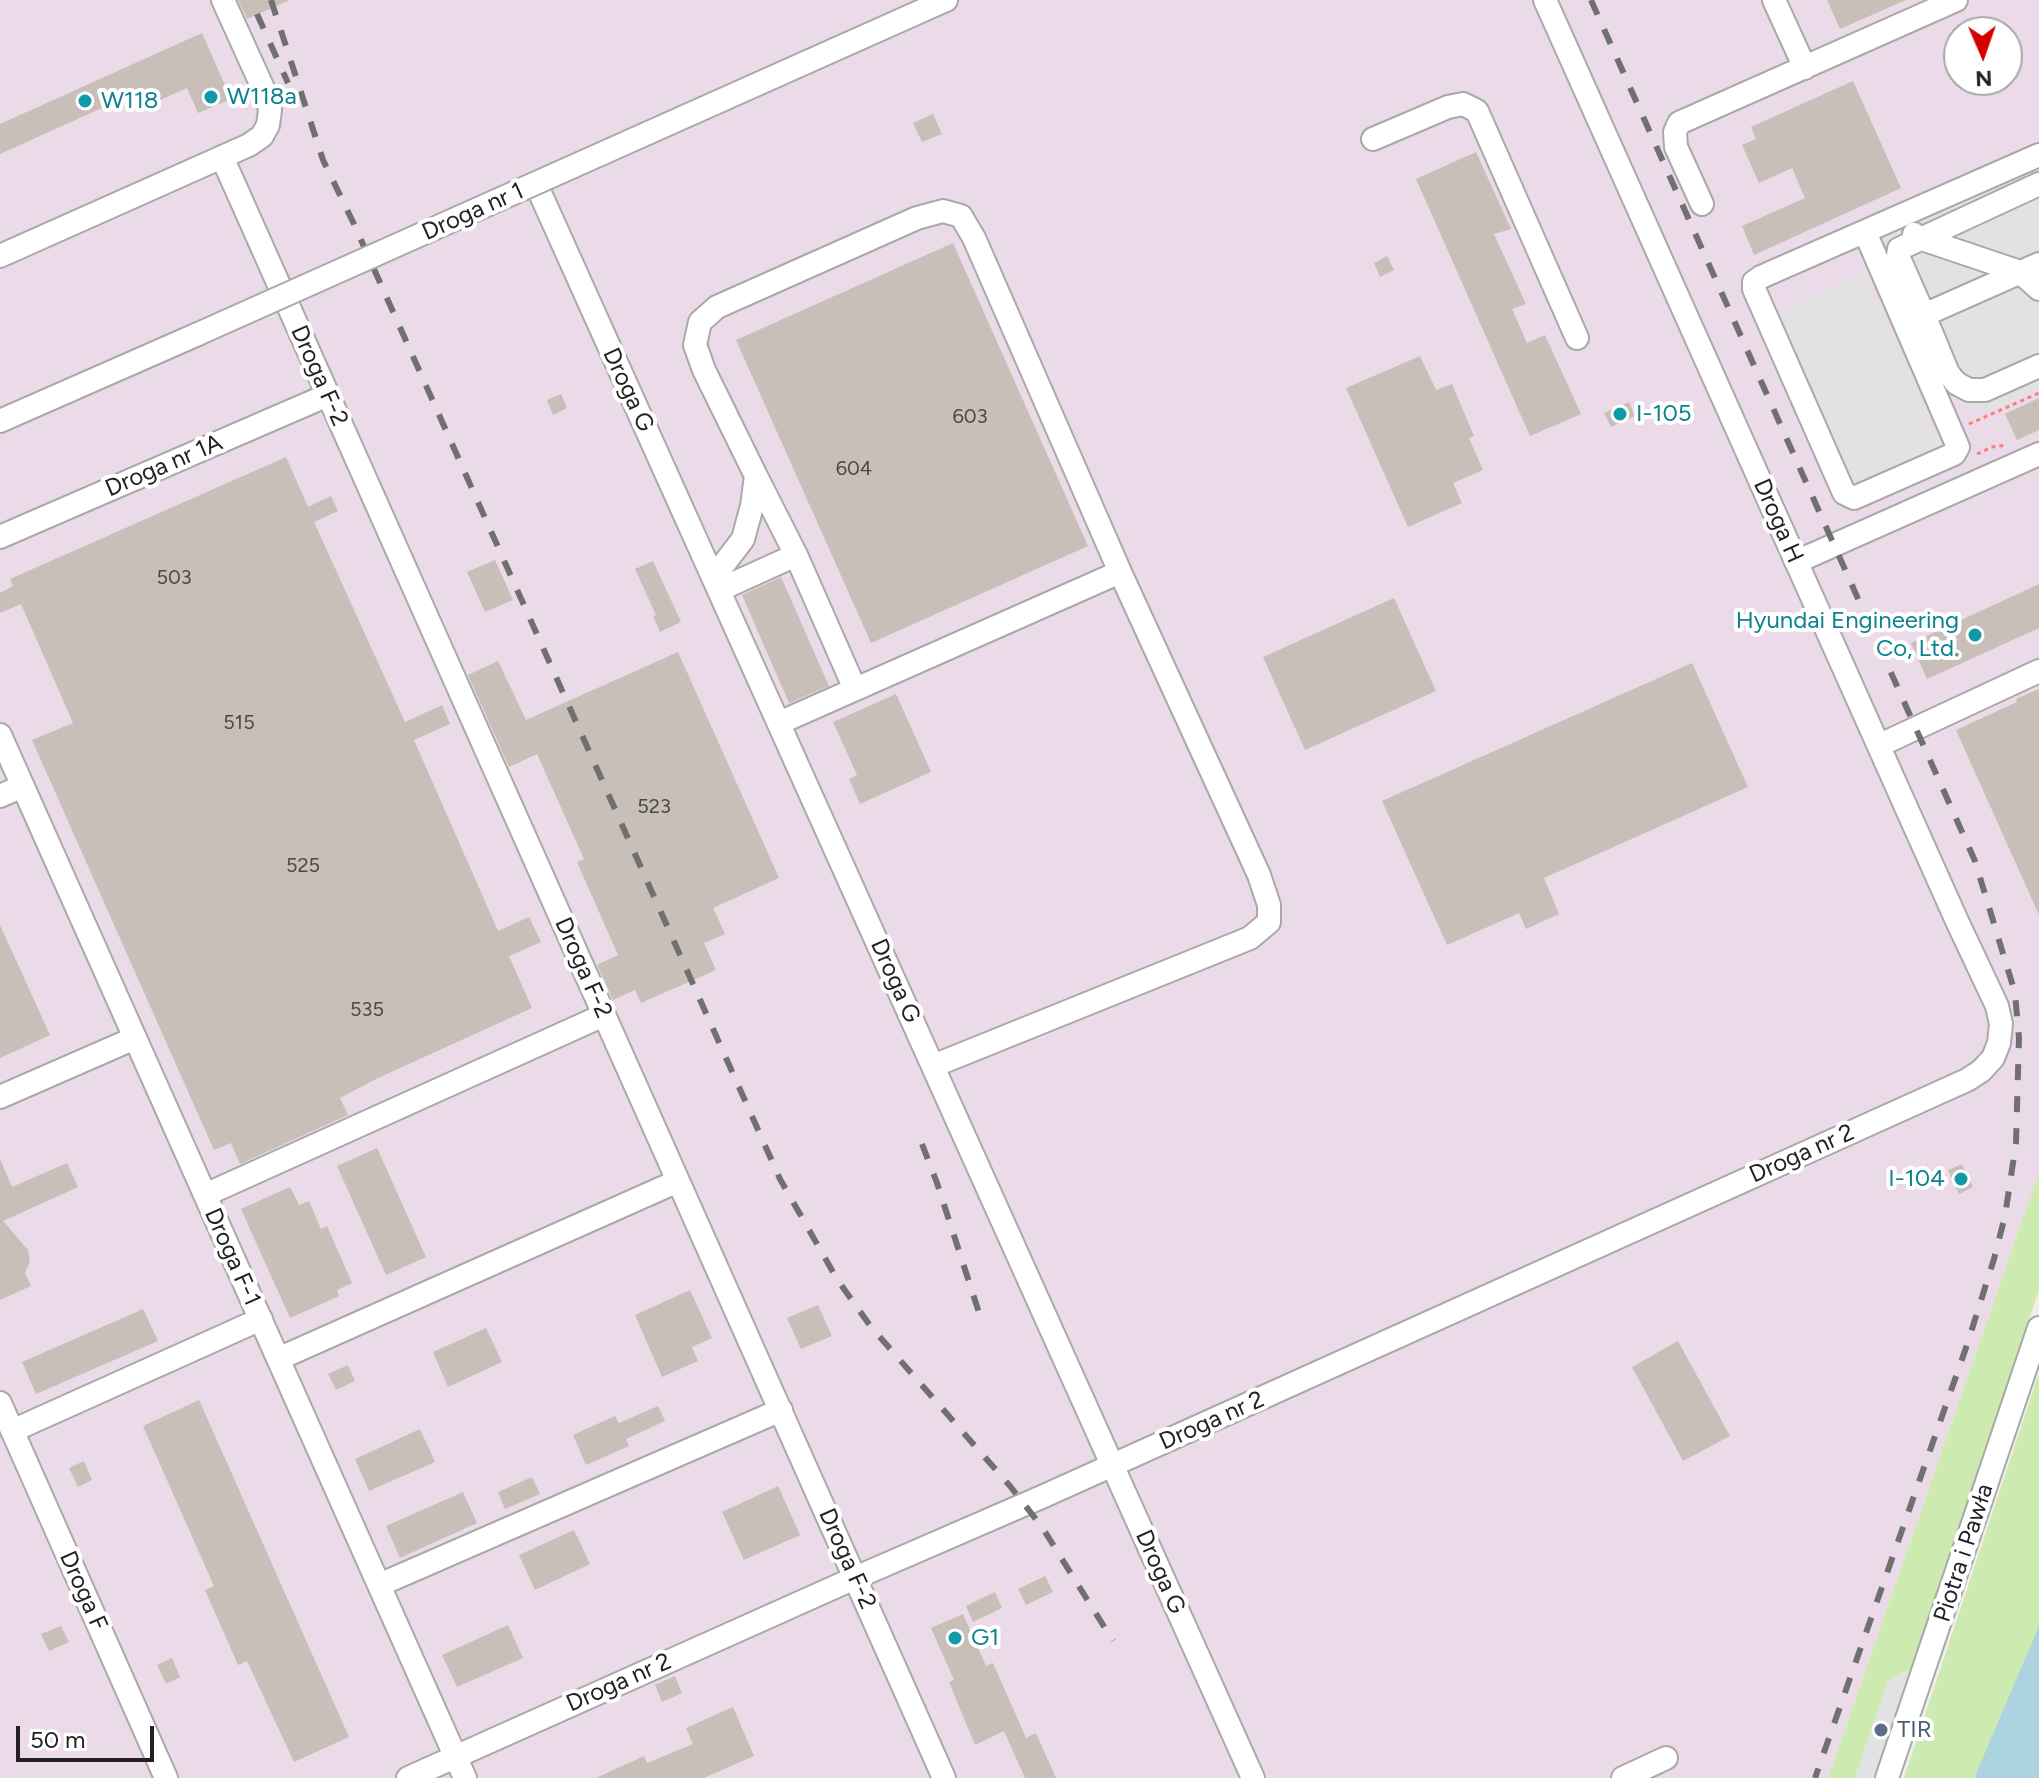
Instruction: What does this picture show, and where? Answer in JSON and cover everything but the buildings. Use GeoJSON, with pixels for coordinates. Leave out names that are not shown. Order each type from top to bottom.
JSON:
{"type":"FeatureCollection","features":[{"type":"Feature","properties":{"kind":"street"},"geometry":{"type":"LineString","coordinates":[[0,256],[222,157],[262,136],[268,125],[270,110],[267,97],[223,0]]}},
{"type":"Feature","properties":{"kind":"street","name":"Droga nr 1"},"geometry":{"type":"LineString","coordinates":[[0,421],[946,0]]}},
{"type":"Feature","properties":{"kind":"street","name":"Droga H"},"geometry":{"type":"LineString","coordinates":[[1545,0],[1997,1006],[2001,1024],[1999,1043]]}},
{"type":"Feature","properties":{"kind":"street"},"geometry":{"type":"LineString","coordinates":[[1774,0],[1805,68]]}},
{"type":"Feature","properties":{"kind":"street"},"geometry":{"type":"LineString","coordinates":[[1702,204],[1676,147],[1675,132],[1679,123],[1956,0]]}},
{"type":"Feature","properties":{"kind":"street"},"geometry":{"type":"LineString","coordinates":[[1373,139],[1448,107],[1463,104],[1477,111],[1577,338]]}},
{"type":"Feature","properties":{"kind":"street"},"geometry":{"type":"LineString","coordinates":[[1865,232],[1958,447],[1954,454],[1854,498],[1844,493],[1754,289],[1754,282],[1761,277],[2039,155]]}},
{"type":"Feature","properties":{"kind":"street","name":"Droga F-2"},"geometry":{"type":"LineString","coordinates":[[222,157],[944,1778]]}},
{"type":"Feature","properties":{"kind":"street","name":"Droga G"},"geometry":{"type":"LineString","coordinates":[[536,184],[1253,1778]]}},
{"type":"Feature","properties":{"kind":"street"},"geometry":{"type":"LineString","coordinates":[[2039,184],[1919,238],[1899,249],[1898,256],[1948,373],[1956,383],[1969,390],[1985,390],[2039,366]]}},
{"type":"Feature","properties":{"kind":"street"},"geometry":{"type":"LineString","coordinates":[[855,689],[796,555],[704,370],[695,345],[700,322],[717,307],[917,218],[943,211],[961,216],[974,238],[1120,572],[1259,875],[1269,905],[1269,922],[1250,938],[933,1066]]}},
{"type":"Feature","properties":{"kind":"street"},"geometry":{"type":"LineString","coordinates":[[1899,216],[1904,227],[1919,238],[2030,268]]}},
{"type":"Feature","properties":{"kind":"street"},"geometry":{"type":"LineString","coordinates":[[2030,268],[2039,289]]}},
{"type":"Feature","properties":{"kind":"street"},"geometry":{"type":"LineString","coordinates":[[1924,315],[2030,268]]}},
{"type":"Feature","properties":{"kind":"street","name":"Droga nr 1A"},"geometry":{"type":"LineString","coordinates":[[0,537],[328,395]]}},
{"type":"Feature","properties":{"kind":"street"},"geometry":{"type":"LineString","coordinates":[[1796,562],[2039,454]]}},
{"type":"Feature","properties":{"kind":"street"},"geometry":{"type":"LineString","coordinates":[[716,583],[743,539],[756,476]]}},
{"type":"Feature","properties":{"kind":"street"},"geometry":{"type":"LineString","coordinates":[[716,583],[796,555]]}},
{"type":"Feature","properties":{"kind":"street"},"geometry":{"type":"LineString","coordinates":[[779,723],[1120,572]]}},
{"type":"Feature","properties":{"kind":"street"},"geometry":{"type":"LineString","coordinates":[[1880,745],[2039,671]]}},
{"type":"Feature","properties":{"kind":"street","name":"Droga F-1"},"geometry":{"type":"LineString","coordinates":[[0,735],[465,1778]]}},
{"type":"Feature","properties":{"kind":"street"},"geometry":{"type":"LineString","coordinates":[[0,796],[23,786]]}},
{"type":"Feature","properties":{"kind":"street"},"geometry":{"type":"LineString","coordinates":[[205,1195],[604,1015]]}},
{"type":"Feature","properties":{"kind":"street"},"geometry":{"type":"LineString","coordinates":[[0,1097],[135,1038]]}},
{"type":"Feature","properties":{"kind":"street","name":"Droga nr 2"},"geometry":{"type":"LineString","coordinates":[[408,1778],[1113,1465],[1967,1080],[1993,1058],[1999,1043]]}},
{"type":"Feature","properties":{"kind":"street"},"geometry":{"type":"LineString","coordinates":[[278,1359],[678,1181]]}},
{"type":"Feature","properties":{"kind":"street"},"geometry":{"type":"LineString","coordinates":[[12,1431],[261,1319]]}},
{"type":"Feature","properties":{"kind":"street","name":"Piotra i Pawła"},"geometry":{"type":"LineString","coordinates":[[1887,1778],[2039,1328]]}},
{"type":"Feature","properties":{"kind":"street","name":"Droga F"},"geometry":{"type":"LineString","coordinates":[[0,1403],[166,1778]]}},
{"type":"Feature","properties":{"kind":"street"},"geometry":{"type":"LineString","coordinates":[[379,1585],[781,1410]]}},
{"type":"Feature","properties":{"kind":"street"},"geometry":{"type":"LineString","coordinates":[[1623,1778],[1666,1758]]}},
{"type":"Feature","properties":{"kind":"path"},"geometry":{"type":"LineString","coordinates":[[1960,428],[2039,393]]}},
{"type":"Feature","properties":{"kind":"shaded area"},"geometry":{"type":"Polygon","coordinates":[[[0,0],[2039,0],[2039,1172],[1828,1778],[0,1778],[0,0]]]}},
{"type":"Feature","properties":{"kind":"shaded area"},"geometry":{"type":"Polygon","coordinates":[[[2039,169],[2039,389],[1994,409],[1974,411],[1954,400],[1943,385],[1882,241],[2039,169]]]}},
{"type":"Feature","properties":{"kind":"shaded area"},"geometry":{"type":"Polygon","coordinates":[[[1865,273],[1872,276],[1869,286],[1875,301],[1891,307],[1886,320],[1890,333],[1905,340],[1901,353],[1906,367],[1920,373],[1915,387],[1919,400],[1935,406],[1929,420],[1933,432],[1949,439],[1944,453],[1856,489],[1860,478],[1845,473],[1842,456],[1846,446],[1831,440],[1827,423],[1831,413],[1816,407],[1813,390],[1816,380],[1802,374],[1797,358],[1801,347],[1787,341],[1779,321],[1785,309],[1865,273]]]}},
{"type":"Feature","properties":{"kind":"shaded area","name":"TIR"},"geometry":{"type":"Polygon","coordinates":[[[1912,1668],[1874,1778],[1855,1778],[1888,1681],[1912,1668]]]}},
{"type":"Feature","properties":{"kind":"green space"},"geometry":{"type":"Polygon","coordinates":[[[2039,1172],[2039,1290],[1912,1668],[1888,1681],[1855,1778],[1828,1778],[2039,1172]]]}},
{"type":"Feature","properties":{"kind":"green space"},"geometry":{"type":"Polygon","coordinates":[[[2039,1373],[2039,1626],[1976,1778],[1904,1778],[2039,1373]]]}},
{"type":"Feature","properties":{"kind":"water"},"geometry":{"type":"Polygon","coordinates":[[[2039,1626],[2039,1778],[1976,1778],[1976,1774],[2039,1626]]]}},
{"type":"Feature","properties":{"kind":"railway"},"geometry":{"type":"LineString","coordinates":[[271,0],[323,160],[780,1179],[837,1279],[871,1327],[1042,1527],[1113,1641]]}},
{"type":"Feature","properties":{"kind":"railway"},"geometry":{"type":"LineString","coordinates":[[1591,0],[1975,861],[2015,993],[2019,1038],[2016,1143],[2005,1216],[1967,1345],[1815,1778]]}},
{"type":"Feature","properties":{"kind":"railway"},"geometry":{"type":"LineString","coordinates":[[257,14],[288,83]]}},
{"type":"Feature","properties":{"kind":"railway"},"geometry":{"type":"LineString","coordinates":[[922,1144],[983,1325]]}},
{"type":"Feature","properties":{"kind":"place","name":"W118a"},"geometry":{"type":"Point","coordinates":[211,97]}},
{"type":"Feature","properties":{"kind":"place","name":"W118"},"geometry":{"type":"Point","coordinates":[85,101]}},
{"type":"Feature","properties":{"kind":"place","name":"I-105"},"geometry":{"type":"Point","coordinates":[1620,414]}},
{"type":"Feature","properties":{"kind":"place","name":"Hyundai Engineering Co, Ltd."},"geometry":{"type":"Point","coordinates":[1975,635]}},
{"type":"Feature","properties":{"kind":"place","name":"I-104"},"geometry":{"type":"Point","coordinates":[1961,1179]}},
{"type":"Feature","properties":{"kind":"place","name":"G1"},"geometry":{"type":"Point","coordinates":[955,1638]}},
{"type":"Feature","properties":{"kind":"place","name":"TIR"},"geometry":{"type":"Point","coordinates":[1881,1730]}}]}
